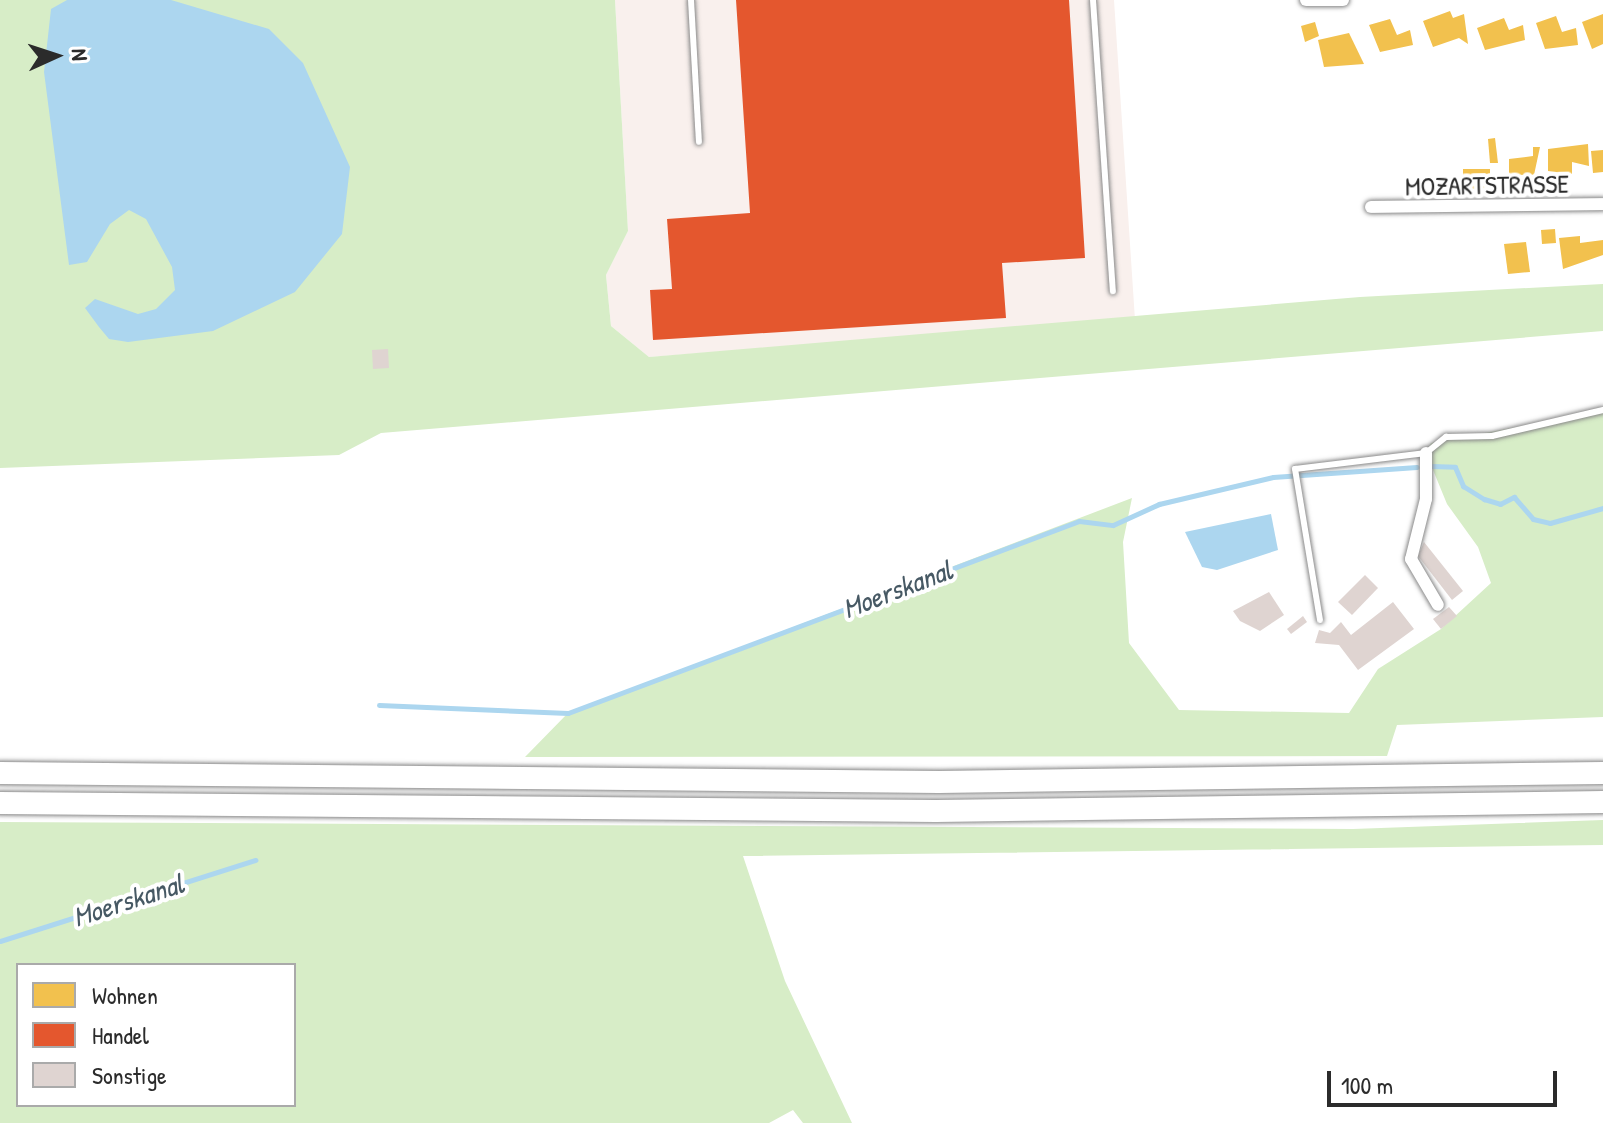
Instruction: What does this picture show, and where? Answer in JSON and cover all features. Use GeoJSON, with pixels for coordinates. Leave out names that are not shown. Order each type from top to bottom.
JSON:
{"type":"FeatureCollection","features":[{"type":"Feature","properties":{"kind":"highway"},"geometry":{"type":"LineString","coordinates":[[0,773],[939,782],[1603,773]]}},
{"type":"Feature","properties":{"kind":"highway"},"geometry":{"type":"LineString","coordinates":[[0,803],[936,811],[1603,802]]}},
{"type":"Feature","properties":{"kind":"street"},"geometry":{"type":"LineString","coordinates":[[1306,0],[1343,0]]}},
{"type":"Feature","properties":{"kind":"street","name":"MOZARTSTRASSE"},"geometry":{"type":"LineString","coordinates":[[1371,207],[1603,204]]}},
{"type":"Feature","properties":{"kind":"street"},"geometry":{"type":"LineString","coordinates":[[1426,453],[1426,499],[1411,559],[1438,605]]}},
{"type":"Feature","properties":{"kind":"lane"},"geometry":{"type":"LineString","coordinates":[[691,0],[699,142]]}},
{"type":"Feature","properties":{"kind":"lane"},"geometry":{"type":"LineString","coordinates":[[1093,0],[1113,291]]}},
{"type":"Feature","properties":{"kind":"lane"},"geometry":{"type":"LineString","coordinates":[[1320,620],[1294,481],[1295,469],[1426,453],[1446,437],[1492,436],[1603,410]]}},
{"type":"Feature","properties":{"kind":"shaded area"},"geometry":{"type":"Polygon","coordinates":[[[615,0],[1114,0],[1135,320],[649,357],[611,326],[606,275],[628,231],[615,0]]]}},
{"type":"Feature","properties":{"kind":"green space"},"geometry":{"type":"Polygon","coordinates":[[[0,0],[615,0],[628,231],[606,275],[611,326],[649,357],[1360,297],[1603,284],[1603,331],[381,433],[339,455],[0,468],[0,0]]]}},
{"type":"Feature","properties":{"kind":"green space"},"geometry":{"type":"Polygon","coordinates":[[[1603,411],[1603,717],[1397,725],[1387,756],[525,757],[568,713],[1132,498],[1123,542],[1129,643],[1179,710],[1349,713],[1378,669],[1441,629],[1491,583],[1478,547],[1447,504],[1426,453],[1431,443],[1603,411]]]}},
{"type":"Feature","properties":{"kind":"green space"},"geometry":{"type":"Polygon","coordinates":[[[1603,820],[1603,845],[743,856],[785,981],[852,1123],[803,1123],[793,1110],[769,1123],[0,1123],[0,822],[1353,829],[1603,820]]]}},
{"type":"Feature","properties":{"kind":"water"},"geometry":{"type":"Polygon","coordinates":[[[67,0],[171,0],[269,29],[303,63],[350,167],[342,234],[295,292],[213,331],[128,342],[109,339],[99,327],[85,308],[95,299],[138,314],[156,309],[175,290],[172,267],[146,219],[129,210],[110,224],[87,262],[69,265],[44,72],[51,9],[67,0]]]}},
{"type":"Feature","properties":{"kind":"water"},"geometry":{"type":"Polygon","coordinates":[[[1271,514],[1278,550],[1217,570],[1202,567],[1185,532],[1271,514]]]}},
{"type":"Feature","properties":{"kind":"building: Wohnen"},"geometry":{"type":"Polygon","coordinates":[[[1450,11],[1453,18],[1464,14],[1468,44],[1459,38],[1433,47],[1423,21],[1450,11]]]}},
{"type":"Feature","properties":{"kind":"building: Wohnen"},"geometry":{"type":"Polygon","coordinates":[[[1603,14],[1603,44],[1592,49],[1582,22],[1603,14]]]}},
{"type":"Feature","properties":{"kind":"building: Wohnen"},"geometry":{"type":"Polygon","coordinates":[[[1556,16],[1562,32],[1576,28],[1578,45],[1545,49],[1536,23],[1556,16]]]}},
{"type":"Feature","properties":{"kind":"building: Wohnen"},"geometry":{"type":"Polygon","coordinates":[[[1504,18],[1509,30],[1523,25],[1525,40],[1485,50],[1477,28],[1504,18]]]}},
{"type":"Feature","properties":{"kind":"building: Wohnen"},"geometry":{"type":"Polygon","coordinates":[[[1390,19],[1397,35],[1410,30],[1413,45],[1380,52],[1369,25],[1390,19]]]}},
{"type":"Feature","properties":{"kind":"building: Wohnen"},"geometry":{"type":"Polygon","coordinates":[[[1315,22],[1319,36],[1305,42],[1301,26],[1315,22]]]}},
{"type":"Feature","properties":{"kind":"building: Wohnen"},"geometry":{"type":"Polygon","coordinates":[[[1349,33],[1364,64],[1324,67],[1318,40],[1349,33]]]}},
{"type":"Feature","properties":{"kind":"building: Wohnen"},"geometry":{"type":"Polygon","coordinates":[[[1495,138],[1498,163],[1490,163],[1488,139],[1495,138]]]}},
{"type":"Feature","properties":{"kind":"building: Wohnen"},"geometry":{"type":"Polygon","coordinates":[[[1588,144],[1589,166],[1572,162],[1572,174],[1548,171],[1548,149],[1588,144]]]}},
{"type":"Feature","properties":{"kind":"building: Wohnen"},"geometry":{"type":"Polygon","coordinates":[[[1533,147],[1540,147],[1534,175],[1509,175],[1509,159],[1533,156],[1533,147]]]}},
{"type":"Feature","properties":{"kind":"building: Wohnen"},"geometry":{"type":"Polygon","coordinates":[[[1603,150],[1603,172],[1593,173],[1591,151],[1603,150]]]}},
{"type":"Feature","properties":{"kind":"building: Wohnen"},"geometry":{"type":"Polygon","coordinates":[[[1463,169],[1490,169],[1490,189],[1463,189],[1463,169]]]}},
{"type":"Feature","properties":{"kind":"building: Wohnen"},"geometry":{"type":"Polygon","coordinates":[[[1555,229],[1556,243],[1542,244],[1541,230],[1555,229]]]}},
{"type":"Feature","properties":{"kind":"building: Wohnen"},"geometry":{"type":"Polygon","coordinates":[[[1580,236],[1580,243],[1603,240],[1603,255],[1563,269],[1559,238],[1580,236]]]}},
{"type":"Feature","properties":{"kind":"building: Wohnen"},"geometry":{"type":"Polygon","coordinates":[[[1526,242],[1530,272],[1508,274],[1504,244],[1526,242]]]}},
{"type":"Feature","properties":{"kind":"building: Handel"},"geometry":{"type":"Polygon","coordinates":[[[736,0],[1069,0],[1085,258],[1002,263],[1006,318],[653,340],[650,290],[672,289],[667,219],[750,213],[736,0]]]}},
{"type":"Feature","properties":{"kind":"building: Sonstige"},"geometry":{"type":"Polygon","coordinates":[[[388,349],[389,368],[373,369],[372,350],[388,349]]]}},
{"type":"Feature","properties":{"kind":"building: Sonstige"},"geometry":{"type":"Polygon","coordinates":[[[1424,542],[1463,591],[1452,600],[1418,556],[1424,542]]]}},
{"type":"Feature","properties":{"kind":"building: Sonstige"},"geometry":{"type":"Polygon","coordinates":[[[1365,575],[1378,588],[1352,615],[1338,602],[1365,575]]]}},
{"type":"Feature","properties":{"kind":"building: Sonstige"},"geometry":{"type":"Polygon","coordinates":[[[1269,592],[1284,615],[1260,631],[1240,621],[1233,611],[1269,592]]]}},
{"type":"Feature","properties":{"kind":"building: Sonstige"},"geometry":{"type":"Polygon","coordinates":[[[1393,602],[1414,629],[1358,670],[1339,645],[1315,643],[1319,630],[1330,633],[1341,622],[1351,635],[1393,602]]]}},
{"type":"Feature","properties":{"kind":"building: Sonstige"},"geometry":{"type":"Polygon","coordinates":[[[1449,607],[1457,616],[1441,629],[1433,619],[1449,607]]]}},
{"type":"Feature","properties":{"kind":"building: Sonstige"},"geometry":{"type":"Polygon","coordinates":[[[1303,616],[1307,622],[1291,634],[1287,629],[1303,616]]]}},
{"type":"Feature","properties":{"kind":"waterway","name":"Moerskanal"},"geometry":{"type":"LineString","coordinates":[[1431,466],[1455,467],[1463,486],[1484,499],[1500,504],[1514,497],[1533,519],[1550,523],[1603,508]]}},
{"type":"Feature","properties":{"kind":"waterway","name":"Moerskanal"},"geometry":{"type":"LineString","coordinates":[[379,705],[568,713],[1079,521],[1113,525],[1159,504],[1273,477],[1417,467]]}},
{"type":"Feature","properties":{"kind":"waterway","name":"Moerskanal"},"geometry":{"type":"LineString","coordinates":[[0,941],[255,860]]}}]}
